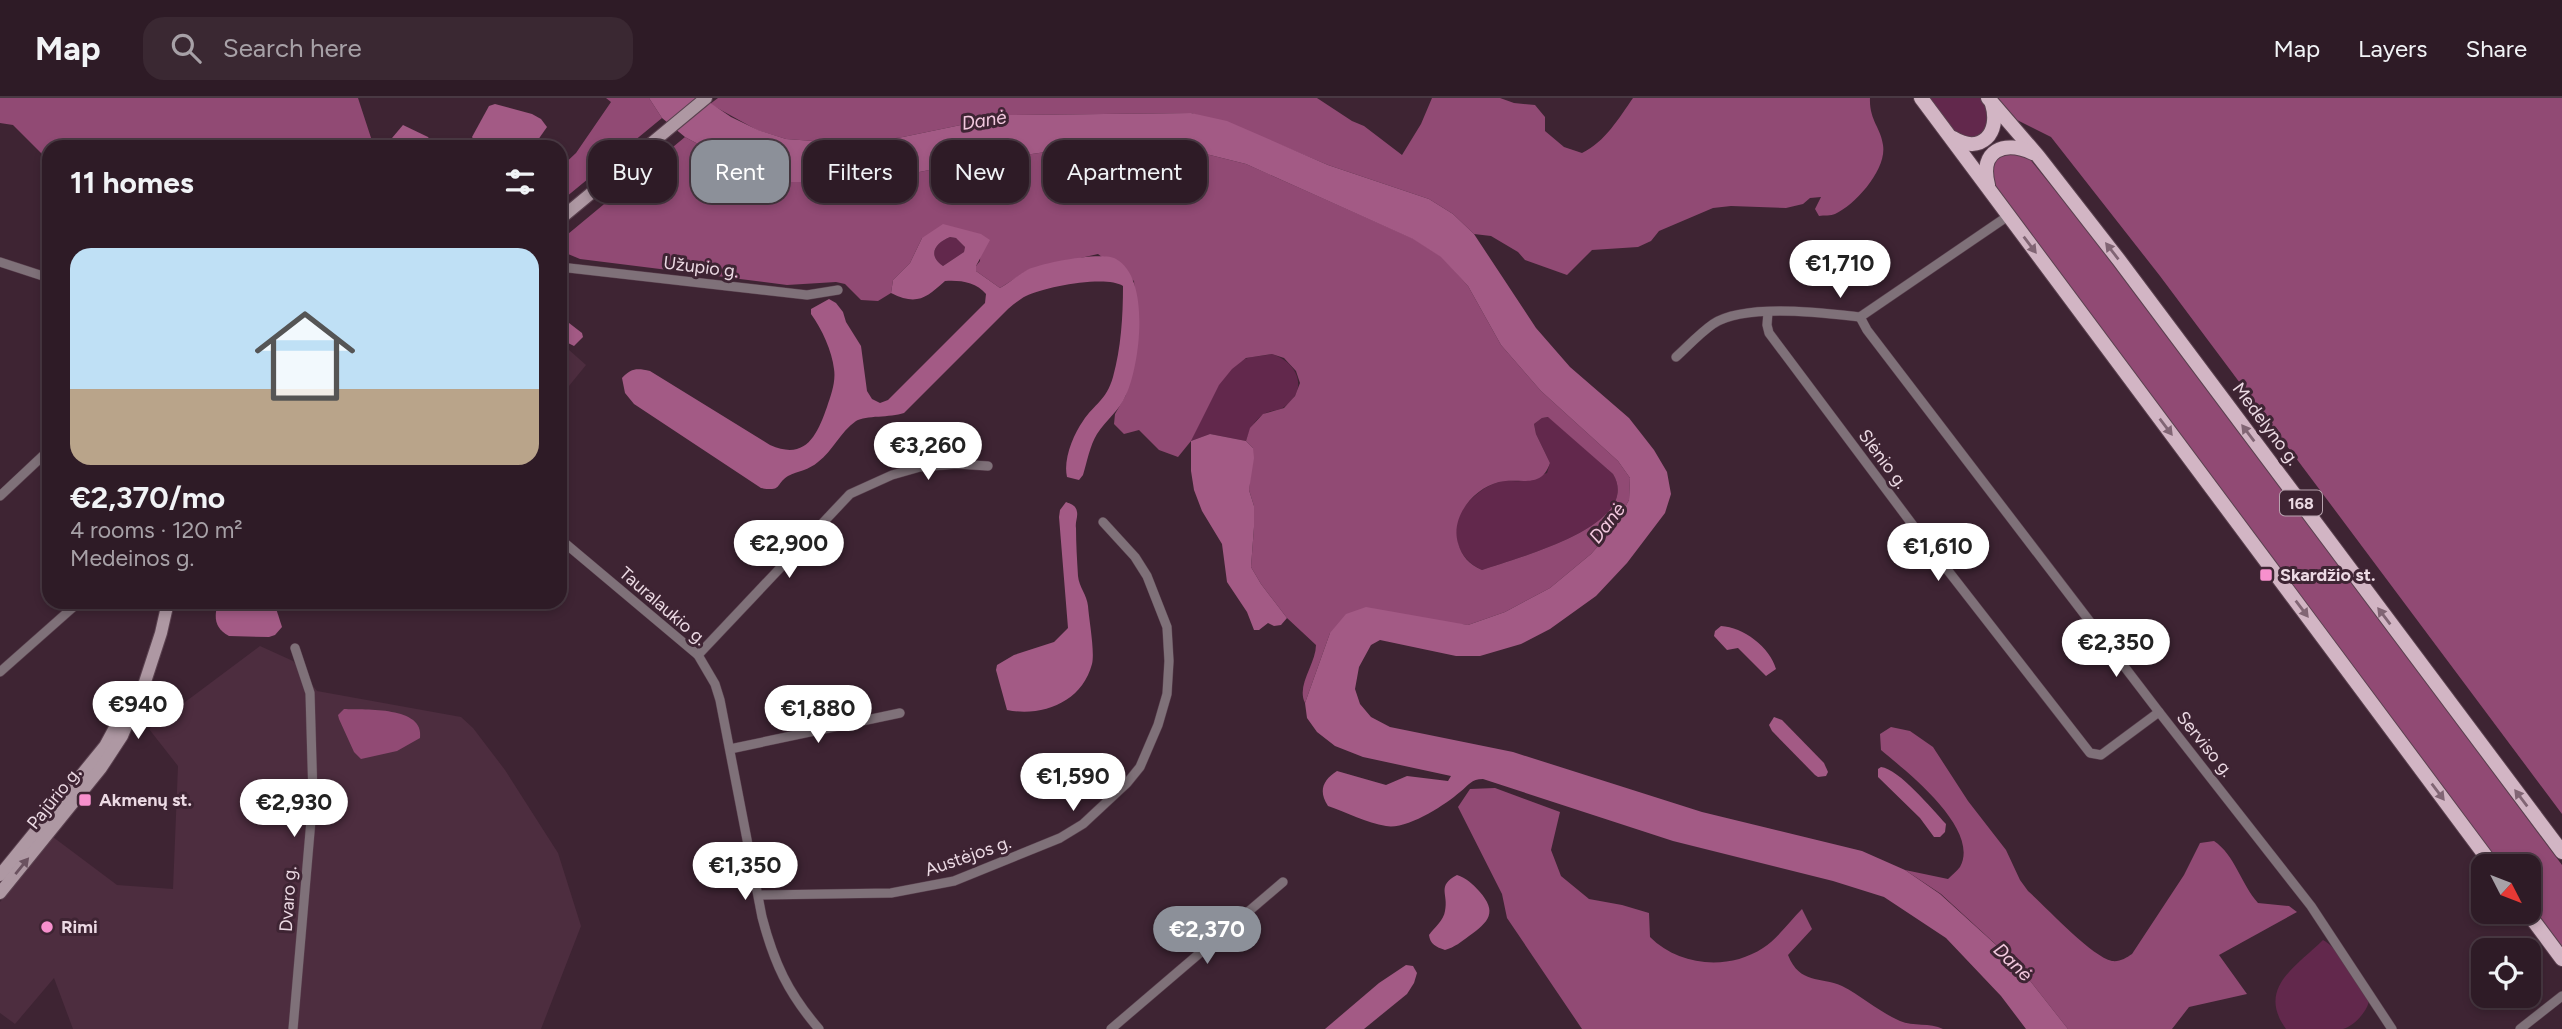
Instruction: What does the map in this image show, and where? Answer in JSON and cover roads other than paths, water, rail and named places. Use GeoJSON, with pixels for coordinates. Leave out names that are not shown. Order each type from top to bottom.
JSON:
{"type":"FeatureCollection","features":[{"type":"Feature","properties":{"kind":"main road"},"geometry":{"type":"LineString","coordinates":[[567,213],[706,98]]}},
{"type":"Feature","properties":{"kind":"main road"},"geometry":{"type":"LineString","coordinates":[[1921,98],[2484,854]]}},
{"type":"Feature","properties":{"kind":"main road"},"geometry":{"type":"LineString","coordinates":[[1949,135],[1963,144],[1976,144],[1986,138],[1993,130],[1995,116],[1989,99]]}},
{"type":"Feature","properties":{"kind":"main road","name":"168"},"geometry":{"type":"LineString","coordinates":[[1989,99],[2038,156]]}},
{"type":"Feature","properties":{"kind":"main road"},"geometry":{"type":"LineString","coordinates":[[1989,190],[1985,174],[1987,161],[1994,152],[2007,146],[2020,147],[2038,156]]}},
{"type":"Feature","properties":{"kind":"main road","name":"Medelyno g."},"geometry":{"type":"LineString","coordinates":[[2038,156],[2119,260],[2562,852]]}},
{"type":"Feature","properties":{"kind":"main road","name":"Pajūrio g."},"geometry":{"type":"LineString","coordinates":[[0,875],[113,733],[142,670],[159,609]]}},
{"type":"Feature","properties":{"kind":"main road","name":"Pajūrio g."},"geometry":{"type":"LineString","coordinates":[[0,893],[101,768],[122,736],[145,681],[166,609]]}},
{"type":"Feature","properties":{"kind":"main road"},"geometry":{"type":"LineString","coordinates":[[2536,924],[2562,959]]}},
{"type":"Feature","properties":{"kind":"street"},"geometry":{"type":"LineString","coordinates":[[1676,357],[1715,323],[1746,312],[1817,312],[1860,317],[2008,216]]}},
{"type":"Feature","properties":{"kind":"street"},"geometry":{"type":"LineString","coordinates":[[0,262],[42,276]]}},
{"type":"Feature","properties":{"kind":"street","name":"Užupio g."},"geometry":{"type":"LineString","coordinates":[[567,268],[807,295],[838,290]]}},
{"type":"Feature","properties":{"kind":"street","name":"Slėnio g."},"geometry":{"type":"LineString","coordinates":[[1768,312],[1766,325],[1769,333],[1921,536],[2090,753],[2101,755],[2159,712]]}},
{"type":"Feature","properties":{"kind":"street","name":"Serviso g."},"geometry":{"type":"LineString","coordinates":[[1860,317],[1867,330],[2159,712],[2312,906],[2392,1029]]}},
{"type":"Feature","properties":{"kind":"street"},"geometry":{"type":"LineString","coordinates":[[0,496],[42,457]]}},
{"type":"Feature","properties":{"kind":"street"},"geometry":{"type":"LineString","coordinates":[[698,655],[850,494],[892,475],[920,467],[957,464],[988,466]]}},
{"type":"Feature","properties":{"kind":"street","name":"Austėjos g."},"geometry":{"type":"LineString","coordinates":[[759,895],[891,893],[954,881],[1060,838],[1083,824],[1126,783],[1140,767],[1158,725],[1167,694],[1167,627],[1151,585],[1135,557],[1103,522]]}},
{"type":"Feature","properties":{"kind":"street","name":"Tauralaukio g."},"geometry":{"type":"LineString","coordinates":[[567,545],[698,655],[715,684],[759,895],[761,917],[771,953],[783,980],[819,1029]]}},
{"type":"Feature","properties":{"kind":"street"},"geometry":{"type":"LineString","coordinates":[[0,672],[71,609]]}},
{"type":"Feature","properties":{"kind":"street","name":"Dvaro g."},"geometry":{"type":"LineString","coordinates":[[293,1029],[313,796],[310,693],[295,648]]}},
{"type":"Feature","properties":{"kind":"street"},"geometry":{"type":"LineString","coordinates":[[730,749],[900,713]]}},
{"type":"Feature","properties":{"kind":"street"},"geometry":{"type":"LineString","coordinates":[[1111,1029],[1283,882]]}},
{"type":"Feature","properties":{"kind":"street"},"geometry":{"type":"LineString","coordinates":[[2520,1029],[2562,996]]}},
{"type":"Feature","properties":{"kind":"water"},"geometry":{"type":"Polygon","coordinates":[[[649,98],[703,98],[731,117],[758,130],[786,139],[803,140],[803,182],[789,182],[789,140],[691,140],[662,118],[649,98]]]}},
{"type":"Feature","properties":{"kind":"water"},"geometry":{"type":"Polygon","coordinates":[[[495,104],[532,114],[541,119],[547,127],[538,140],[474,140],[472,137],[489,106],[495,104]]]}},
{"type":"Feature","properties":{"kind":"water","name":"Danė"},"geometry":{"type":"Polygon","coordinates":[[[1191,113],[1227,121],[1328,165],[1429,199],[1453,214],[1474,234],[1536,328],[1570,367],[1629,418],[1654,450],[1667,472],[1671,494],[1665,513],[1627,563],[1596,596],[1550,629],[1521,644],[1480,656],[1456,656],[1380,640],[1371,645],[1359,667],[1355,689],[1360,704],[1371,717],[1390,727],[1513,752],[1702,812],[1862,851],[1905,870],[1940,894],[2016,963],[2068,1029],[2026,1029],[2001,996],[1946,938],[1884,897],[1833,881],[1673,841],[1483,779],[1473,781],[1425,815],[1395,826],[1371,822],[1328,806],[1323,795],[1324,786],[1328,778],[1337,771],[1386,785],[1407,776],[1448,781],[1451,776],[1363,757],[1335,746],[1317,732],[1307,718],[1305,703],[1330,633],[1346,614],[1366,607],[1468,625],[1505,612],[1550,588],[1591,554],[1613,529],[1629,500],[1630,478],[1618,461],[1541,391],[1501,345],[1468,286],[1441,257],[1413,239],[1246,164],[1207,154],[1207,140],[1043,140],[1043,152],[1029,154],[1029,140],[931,140],[931,170],[917,172],[917,140],[882,140],[1009,115],[1191,113]]]}},
{"type":"Feature","properties":{"kind":"water"},"geometry":{"type":"Polygon","coordinates":[[[403,125],[430,140],[391,140],[403,125]]]}},
{"type":"Feature","properties":{"kind":"water"},"geometry":{"type":"Polygon","coordinates":[[[943,224],[981,234],[990,240],[976,271],[1000,288],[1027,270],[1072,259],[1109,257],[1116,259],[1127,269],[1138,302],[1135,364],[1126,395],[1095,438],[1079,480],[1067,477],[1066,463],[1070,448],[1087,415],[1104,397],[1113,377],[1118,355],[1123,286],[1115,283],[1075,284],[1024,297],[1008,309],[904,413],[856,421],[818,462],[788,476],[773,489],[761,488],[634,404],[625,393],[622,378],[628,372],[641,369],[650,371],[770,445],[793,450],[801,447],[814,436],[819,427],[834,379],[829,348],[811,309],[829,299],[843,312],[861,346],[867,391],[872,399],[880,403],[888,400],[985,303],[986,294],[982,290],[973,284],[962,282],[945,281],[926,296],[915,299],[891,293],[893,280],[910,263],[922,238],[943,224]],[[950,237],[935,250],[935,258],[943,266],[964,252],[965,247],[956,238],[950,237]]]}},
{"type":"Feature","properties":{"kind":"water"},"geometry":{"type":"Polygon","coordinates":[[[567,321],[582,333],[583,337],[574,346],[567,342],[567,321]]]}},
{"type":"Feature","properties":{"kind":"water"},"geometry":{"type":"Polygon","coordinates":[[[1210,434],[1246,441],[1253,448],[1249,490],[1254,506],[1251,567],[1287,618],[1281,625],[1268,623],[1259,630],[1254,630],[1247,612],[1227,582],[1222,544],[1202,511],[1194,490],[1191,471],[1191,441],[1210,434]]]}},
{"type":"Feature","properties":{"kind":"water"},"geometry":{"type":"Polygon","coordinates":[[[1066,502],[1074,506],[1077,512],[1078,576],[1088,606],[1092,664],[1080,688],[1059,704],[1034,711],[1007,710],[997,665],[1014,655],[1054,642],[1068,628],[1059,517],[1066,502]]]}},
{"type":"Feature","properties":{"kind":"water"},"geometry":{"type":"Polygon","coordinates":[[[217,609],[276,609],[282,627],[269,637],[229,636],[218,626],[217,609]]]}},
{"type":"Feature","properties":{"kind":"water"},"geometry":{"type":"Polygon","coordinates":[[[1721,626],[1738,630],[1755,640],[1768,653],[1776,669],[1766,676],[1738,648],[1727,650],[1714,636],[1721,626]]]}},
{"type":"Feature","properties":{"kind":"water"},"geometry":{"type":"Polygon","coordinates":[[[1774,717],[1782,720],[1824,763],[1828,772],[1826,776],[1815,775],[1772,731],[1769,725],[1774,717]]]}},
{"type":"Feature","properties":{"kind":"water"},"geometry":{"type":"Polygon","coordinates":[[[1881,767],[1906,782],[1946,824],[1945,832],[1940,837],[1934,837],[1920,818],[1878,777],[1878,769],[1881,767]]]}},
{"type":"Feature","properties":{"kind":"water"},"geometry":{"type":"Polygon","coordinates":[[[1457,875],[1472,884],[1485,898],[1489,916],[1476,931],[1445,950],[1434,945],[1429,935],[1444,914],[1445,887],[1457,875]]]}},
{"type":"Feature","properties":{"kind":"water"},"geometry":{"type":"Polygon","coordinates":[[[1406,965],[1413,966],[1417,973],[1407,994],[1364,1029],[1325,1029],[1379,983],[1406,965]]]}},
{"type":"Feature","properties":{"kind":"place","name":"Skardžio st."},"geometry":{"type":"Point","coordinates":[2266,575]}},
{"type":"Feature","properties":{"kind":"place","name":"Akmenų st."},"geometry":{"type":"Point","coordinates":[85,800]}},
{"type":"Feature","properties":{"kind":"place","name":"Rimi"},"geometry":{"type":"Point","coordinates":[47,927]}}]}
